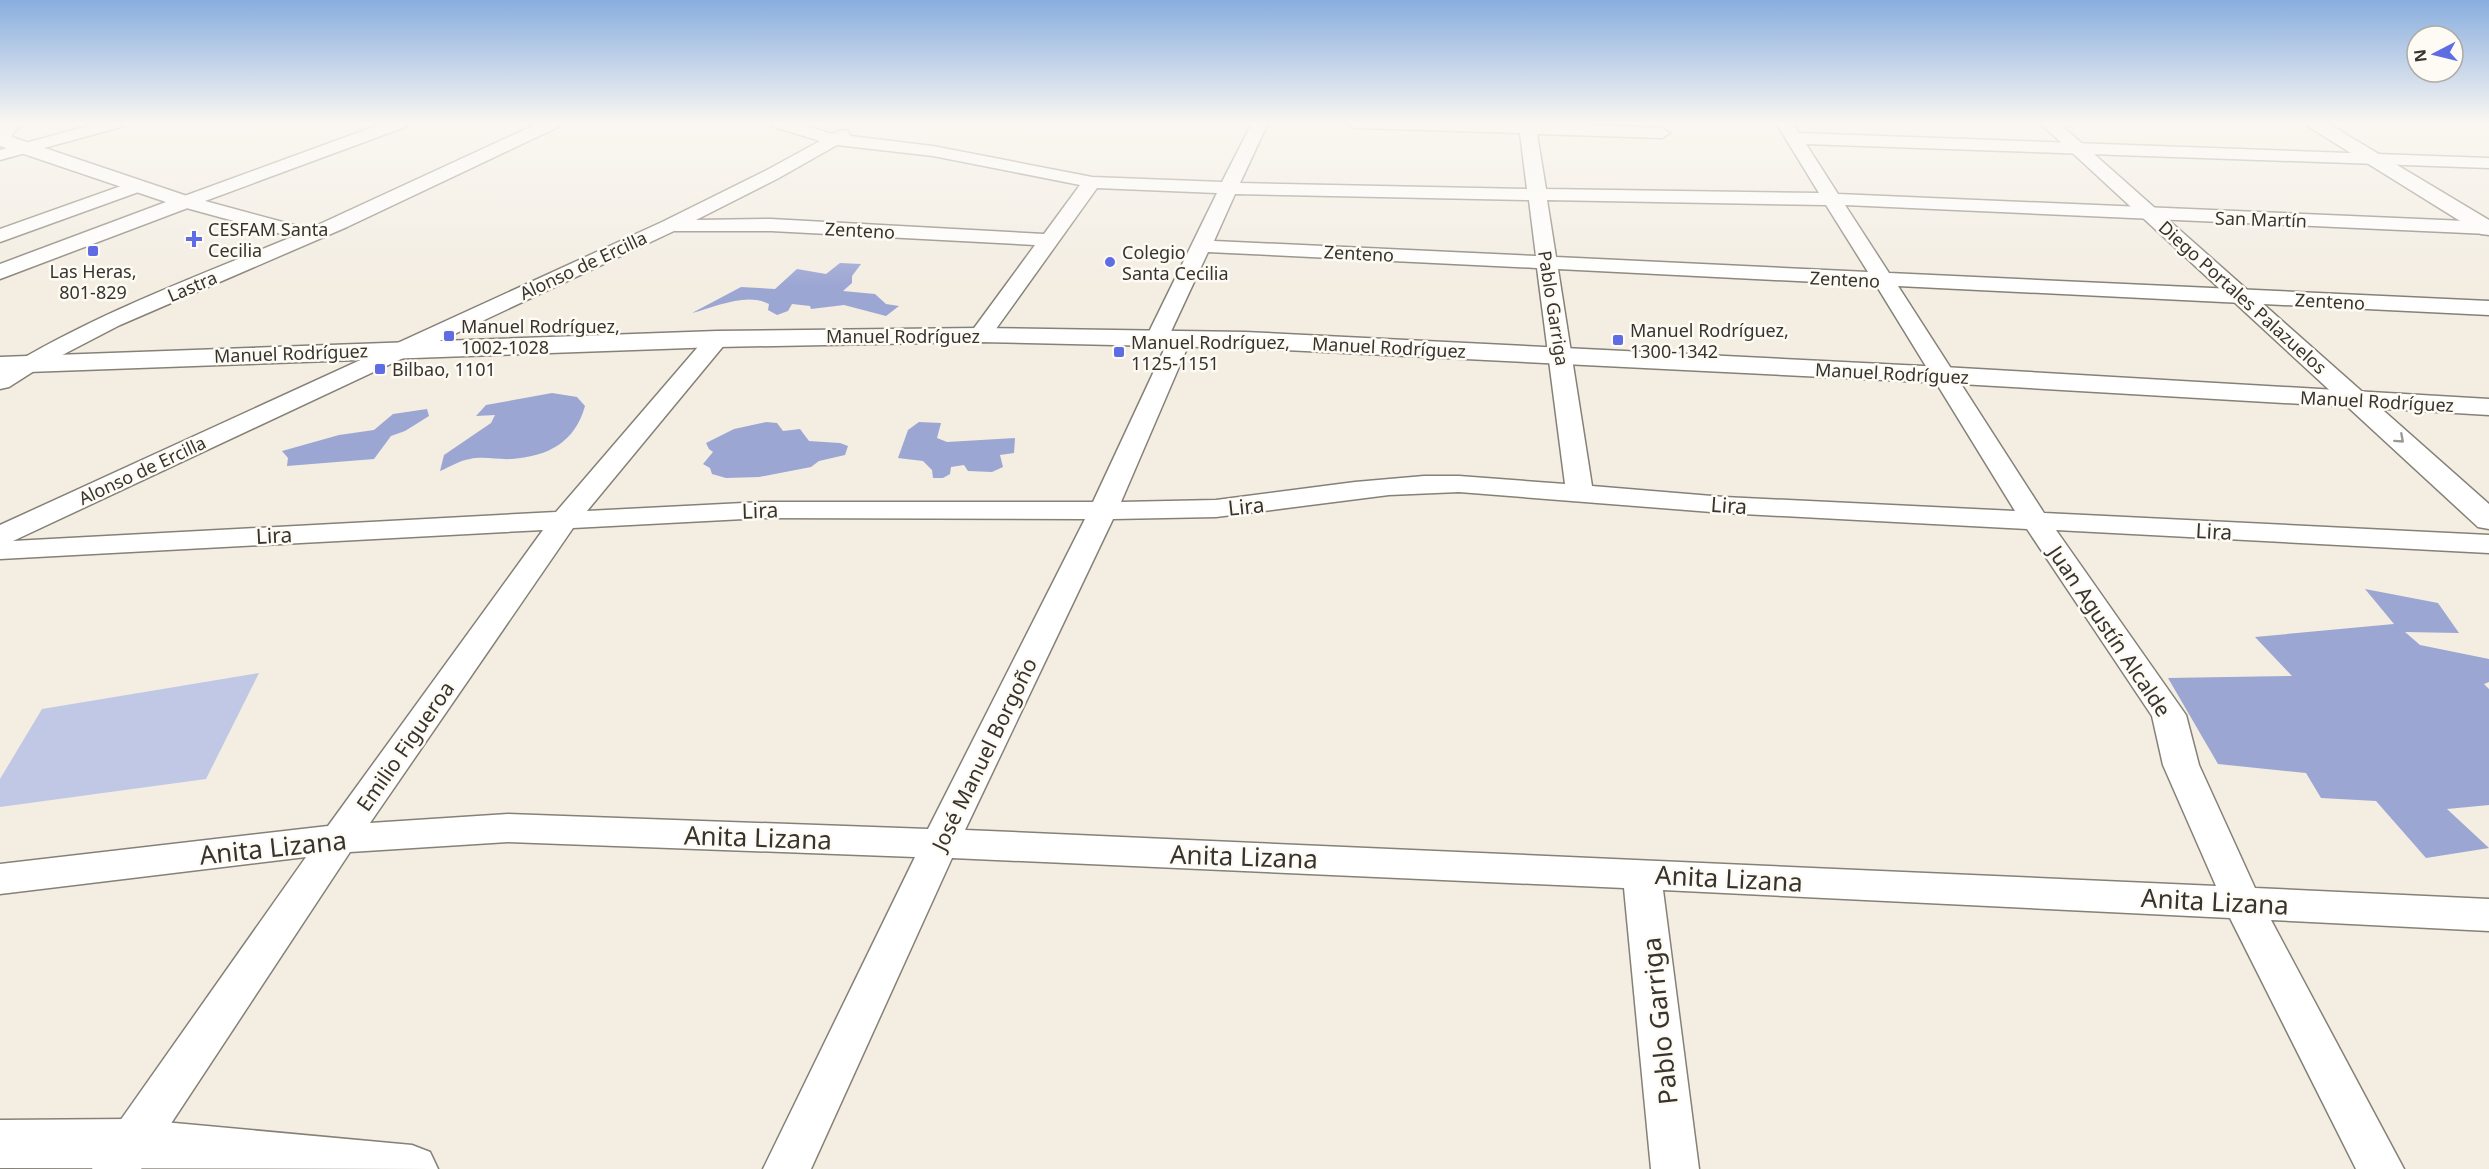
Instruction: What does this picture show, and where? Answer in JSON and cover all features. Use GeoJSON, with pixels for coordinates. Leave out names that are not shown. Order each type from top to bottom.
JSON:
{"type":"FeatureCollection","features":[{"type":"Feature","properties":{"kind":"main road"},"geometry":{"type":"LineString","coordinates":[[113,178],[186,202]]}},
{"type":"Feature","properties":{"kind":"main road","name":"Diego Portales Palazuelos"},"geometry":{"type":"LineString","coordinates":[[2110,178],[2489,520]]}},
{"type":"Feature","properties":{"kind":"main road"},"geometry":{"type":"LineString","coordinates":[[2405,178],[2488,228]]}},
{"type":"Feature","properties":{"kind":"main road"},"geometry":{"type":"LineString","coordinates":[[0,272],[186,202]]}},
{"type":"Feature","properties":{"kind":"main road","name":"Manuel Rodríguez"},"geometry":{"type":"LineString","coordinates":[[0,365],[717,339],[980,335],[1169,339],[1561,356],[1943,375],[2489,407]]}},
{"type":"Feature","properties":{"kind":"main road"},"geometry":{"type":"LineString","coordinates":[[0,1144],[124,1156],[412,1169]]}},
{"type":"Feature","properties":{"kind":"street"},"geometry":{"type":"LineString","coordinates":[[186,202],[252,178]]}},
{"type":"Feature","properties":{"kind":"street","name":"Lastra"},"geometry":{"type":"LineString","coordinates":[[0,382],[64,342],[106,322],[311,236],[436,178]]}},
{"type":"Feature","properties":{"kind":"street","name":"Alonso de Ercilla"},"geometry":{"type":"LineString","coordinates":[[0,536],[669,226],[766,178]]}},
{"type":"Feature","properties":{"kind":"street","name":"San Martín"},"geometry":{"type":"LineString","coordinates":[[1069,178],[1092,182],[1228,189],[1832,199],[2488,228]]}},
{"type":"Feature","properties":{"kind":"street","name":"José Manuel Borgoño"},"geometry":{"type":"LineString","coordinates":[[787,1169],[940,843],[1102,513],[1169,339],[1201,246],[1234,178]]}},
{"type":"Feature","properties":{"kind":"street","name":"Pablo Garriga"},"geometry":{"type":"LineString","coordinates":[[1534,178],[1580,494]]}},
{"type":"Feature","properties":{"kind":"street","name":"Juan Agustín Alcalde"},"geometry":{"type":"LineString","coordinates":[[1819,178],[2036,522],[2169,715],[2181,765],[2242,902],[2380,1169]]}},
{"type":"Feature","properties":{"kind":"street"},"geometry":{"type":"LineString","coordinates":[[980,335],[1092,182]]}},
{"type":"Feature","properties":{"kind":"street"},"geometry":{"type":"LineString","coordinates":[[0,236],[138,186]]}},
{"type":"Feature","properties":{"kind":"street"},"geometry":{"type":"LineString","coordinates":[[186,202],[311,236]]}},
{"type":"Feature","properties":{"kind":"street","name":"Zenteno"},"geometry":{"type":"LineString","coordinates":[[669,226],[771,225],[1051,240]]}},
{"type":"Feature","properties":{"kind":"street","name":"Zenteno"},"geometry":{"type":"LineString","coordinates":[[1201,246],[2489,308]]}},
{"type":"Feature","properties":{"kind":"street","name":"Emilio Figueroa"},"geometry":{"type":"LineString","coordinates":[[124,1156],[339,838],[565,519],[717,339]]}},
{"type":"Feature","properties":{"kind":"street","name":"Lira"},"geometry":{"type":"LineString","coordinates":[[0,550],[565,519],[830,509],[1102,513],[1241,507],[1417,483],[1459,484],[1724,505],[2489,544]]}},
{"type":"Feature","properties":{"kind":"street","name":"Anita Lizana"},"geometry":{"type":"LineString","coordinates":[[0,879],[339,838],[508,828],[940,843],[2489,915]]}},
{"type":"Feature","properties":{"kind":"street","name":"Pablo Garriga"},"geometry":{"type":"LineString","coordinates":[[1642,874],[1675,1169]]}},
{"type":"Feature","properties":{"kind":"shaded area"},"geometry":{"type":"Polygon","coordinates":[[[840,263],[861,264],[852,276],[852,283],[843,291],[875,294],[886,304],[899,306],[886,316],[844,305],[811,309],[810,306],[792,304],[788,311],[777,315],[768,310],[769,304],[741,300],[692,313],[741,287],[775,289],[797,269],[826,274],[840,263]]]}},
{"type":"Feature","properties":{"kind":"shaded area"},"geometry":{"type":"Polygon","coordinates":[[[552,393],[577,397],[585,406],[575,429],[559,445],[538,455],[507,459],[466,460],[440,471],[444,455],[491,423],[495,415],[476,416],[486,405],[552,393]]]}},
{"type":"Feature","properties":{"kind":"shaded area"},"geometry":{"type":"Polygon","coordinates":[[[427,409],[429,416],[405,431],[391,436],[374,459],[287,466],[288,458],[282,451],[339,435],[374,430],[393,414],[427,409]]]}},
{"type":"Feature","properties":{"kind":"shaded area"},"geometry":{"type":"Polygon","coordinates":[[[766,422],[777,423],[783,431],[800,429],[809,441],[840,443],[848,446],[845,455],[819,461],[811,467],[759,477],[726,478],[712,474],[710,468],[703,464],[713,452],[706,443],[734,429],[766,422]]]}},
{"type":"Feature","properties":{"kind":"shaded area"},"geometry":{"type":"Polygon","coordinates":[[[919,422],[941,423],[937,438],[947,442],[1015,438],[1014,453],[1000,455],[1003,467],[992,472],[968,471],[964,465],[951,467],[950,474],[943,478],[933,478],[932,470],[923,461],[898,458],[908,430],[919,422]]]}},
{"type":"Feature","properties":{"kind":"shaded area"},"geometry":{"type":"Polygon","coordinates":[[[2365,589],[2438,603],[2459,633],[2405,632],[2420,645],[2489,659],[2489,682],[2484,684],[2489,689],[2489,805],[2447,809],[2489,848],[2426,858],[2376,801],[2321,798],[2306,773],[2218,764],[2168,678],[2292,676],[2255,637],[2394,624],[2365,589]]]}},
{"type":"Feature","properties":{"kind":"shaded area"},"geometry":{"type":"Polygon","coordinates":[[[259,673],[206,779],[0,807],[0,779],[42,709],[259,673]]]}},
{"type":"Feature","properties":{"kind":"place","name":"CESFAM Santa Cecilia"},"geometry":{"type":"Point","coordinates":[194,239]}},
{"type":"Feature","properties":{"kind":"place","name":"Las Heras, 801-829"},"geometry":{"type":"Point","coordinates":[93,251]}},
{"type":"Feature","properties":{"kind":"place","name":"Colegio Santa Cecilia"},"geometry":{"type":"Point","coordinates":[1110,262]}},
{"type":"Feature","properties":{"kind":"place","name":"Manuel Rodríguez, 1002-1028"},"geometry":{"type":"Point","coordinates":[449,336]}},
{"type":"Feature","properties":{"kind":"place","name":"Manuel Rodríguez, 1300-1342"},"geometry":{"type":"Point","coordinates":[1618,340]}},
{"type":"Feature","properties":{"kind":"place","name":"Manuel Rodríguez, 1125-1151"},"geometry":{"type":"Point","coordinates":[1119,352]}},
{"type":"Feature","properties":{"kind":"place","name":"Bilbao, 1101"},"geometry":{"type":"Point","coordinates":[380,369]}}]}
